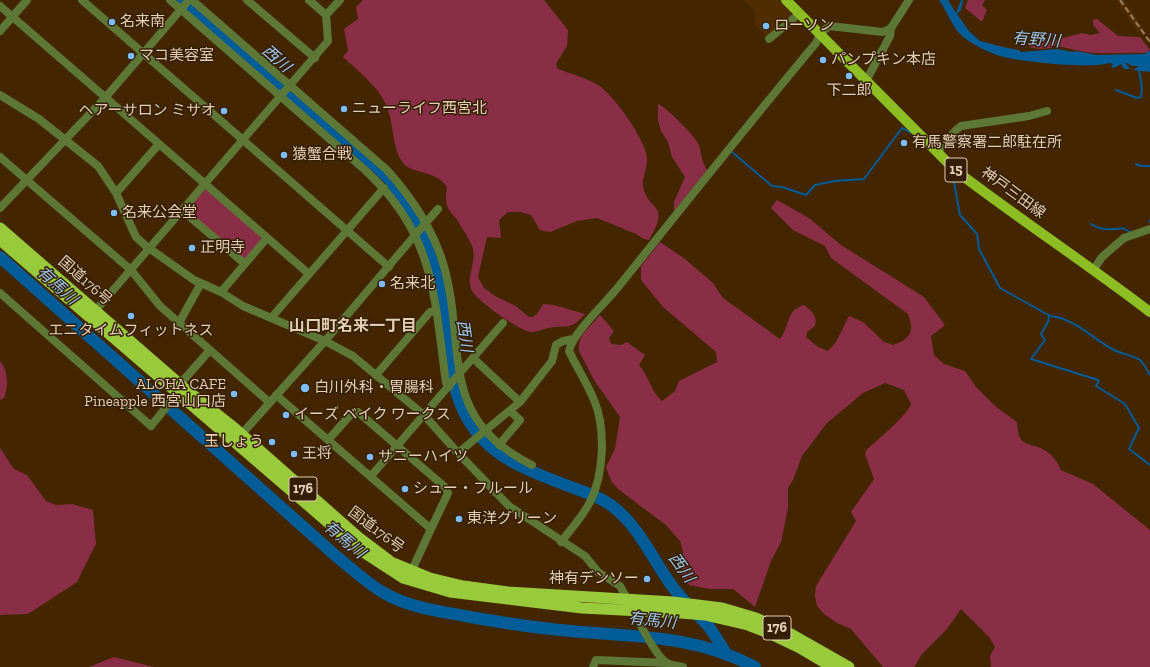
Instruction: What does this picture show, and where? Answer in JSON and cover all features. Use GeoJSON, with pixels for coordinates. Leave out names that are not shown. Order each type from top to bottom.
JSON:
{"type":"FeatureCollection","features":[{"type":"Feature","properties":{"kind":"highway","name":"国道176号"},"geometry":{"type":"LineString","coordinates":[[0,228],[96,310],[179,390]]}},
{"type":"Feature","properties":{"kind":"highway","name":"国道176号"},"geometry":{"type":"LineString","coordinates":[[0,240],[238,439],[391,562],[411,572],[463,586],[508,592],[700,604],[722,608],[756,618],[791,634],[848,667]]}},
{"type":"Feature","properties":{"kind":"highway","name":"国道176号"},"geometry":{"type":"LineString","coordinates":[[238,439],[360,550],[403,578],[450,592],[482,598],[634,611],[681,613],[724,619],[769,633],[832,667]]}},
{"type":"Feature","properties":{"kind":"main road","name":"神戸三田線"},"geometry":{"type":"LineString","coordinates":[[786,0],[937,152],[980,189],[1094,269],[1150,312]]}},
{"type":"Feature","properties":{"kind":"street"},"geometry":{"type":"LineString","coordinates":[[0,31],[28,0]]}},
{"type":"Feature","properties":{"kind":"street"},"geometry":{"type":"LineString","coordinates":[[82,0],[389,267]]}},
{"type":"Feature","properties":{"kind":"street"},"geometry":{"type":"LineString","coordinates":[[170,0],[365,170],[384,188],[402,211],[416,234],[429,270],[446,383],[449,387]]}},
{"type":"Feature","properties":{"kind":"street"},"geometry":{"type":"LineString","coordinates":[[0,208],[26,179],[105,98],[190,0],[387,170],[414,202],[426,222],[444,268],[462,385],[470,411],[485,431],[499,445],[532,465]]}},
{"type":"Feature","properties":{"kind":"street"},"geometry":{"type":"LineString","coordinates":[[247,0],[315,58]]}},
{"type":"Feature","properties":{"kind":"street"},"geometry":{"type":"LineString","coordinates":[[96,310],[282,97],[328,41],[326,15],[309,0]]}},
{"type":"Feature","properties":{"kind":"street"},"geometry":{"type":"LineString","coordinates":[[326,15],[340,0]]}},
{"type":"Feature","properties":{"kind":"street"},"geometry":{"type":"LineString","coordinates":[[866,81],[890,36],[891,28],[910,0]]}},
{"type":"Feature","properties":{"kind":"street"},"geometry":{"type":"LineString","coordinates":[[0,6],[309,274]]}},
{"type":"Feature","properties":{"kind":"street"},"geometry":{"type":"LineString","coordinates":[[769,39],[799,14]]}},
{"type":"Feature","properties":{"kind":"street"},"geometry":{"type":"LineString","coordinates":[[562,542],[589,503],[594,491],[602,451],[601,431],[595,402],[570,351],[573,339],[612,295],[742,132],[816,43],[820,34],[829,26],[883,32],[891,28]]}},
{"type":"Feature","properties":{"kind":"street"},"geometry":{"type":"LineString","coordinates":[[0,95],[39,119],[98,166],[116,193],[136,237],[150,249],[200,283],[221,292],[244,306],[346,350],[424,415],[509,506],[585,556],[598,572],[620,586],[634,611],[641,629],[670,664]]}},
{"type":"Feature","properties":{"kind":"street"},"geometry":{"type":"LineString","coordinates":[[937,152],[962,126],[1029,116],[1047,110]]}},
{"type":"Feature","properties":{"kind":"street"},"geometry":{"type":"LineString","coordinates":[[116,193],[159,144]]}},
{"type":"Feature","properties":{"kind":"street"},"geometry":{"type":"LineString","coordinates":[[0,157],[131,270],[160,306],[269,402]]}},
{"type":"Feature","properties":{"kind":"street"},"geometry":{"type":"LineString","coordinates":[[271,318],[384,188]]}},
{"type":"Feature","properties":{"kind":"street"},"geometry":{"type":"LineString","coordinates":[[238,439],[269,402],[326,341],[438,209]]}},
{"type":"Feature","properties":{"kind":"street"},"geometry":{"type":"LineString","coordinates":[[183,210],[245,264]]}},
{"type":"Feature","properties":{"kind":"street"},"geometry":{"type":"LineString","coordinates":[[1094,269],[1102,257],[1124,238],[1150,229]]}},
{"type":"Feature","properties":{"kind":"street"},"geometry":{"type":"LineString","coordinates":[[221,292],[267,238]]}},
{"type":"Feature","properties":{"kind":"street"},"geometry":{"type":"LineString","coordinates":[[179,323],[200,283]]}},
{"type":"Feature","properties":{"kind":"street"},"geometry":{"type":"LineString","coordinates":[[0,293],[151,426],[210,350]]}},
{"type":"Feature","properties":{"kind":"street"},"geometry":{"type":"LineString","coordinates":[[376,375],[430,312],[436,311]]}},
{"type":"Feature","properties":{"kind":"street"},"geometry":{"type":"LineString","coordinates":[[371,476],[504,323]]}},
{"type":"Feature","properties":{"kind":"street"},"geometry":{"type":"LineString","coordinates":[[458,453],[520,402],[552,361],[556,345],[563,341],[573,339]]}},
{"type":"Feature","properties":{"kind":"street"},"geometry":{"type":"LineString","coordinates":[[474,359],[520,402]]}},
{"type":"Feature","properties":{"kind":"street"},"geometry":{"type":"LineString","coordinates":[[276,395],[431,529]]}},
{"type":"Feature","properties":{"kind":"street"},"geometry":{"type":"LineString","coordinates":[[499,445],[520,420],[510,411]]}},
{"type":"Feature","properties":{"kind":"street"},"geometry":{"type":"LineString","coordinates":[[328,440],[353,412],[358,412],[446,488],[448,493],[411,572]]}},
{"type":"Feature","properties":{"kind":"street"},"geometry":{"type":"LineString","coordinates":[[593,667],[596,660],[670,664]]}},
{"type":"Feature","properties":{"kind":"street"},"geometry":{"type":"LineString","coordinates":[[656,667],[670,664]]}},
{"type":"Feature","properties":{"kind":"shaded area"},"geometry":{"type":"Polygon","coordinates":[[[363,0],[544,0],[568,30],[567,46],[556,64],[558,69],[584,78],[598,85],[612,98],[628,118],[641,140],[647,158],[643,178],[645,194],[658,213],[656,228],[649,240],[597,218],[577,221],[550,232],[540,230],[531,215],[520,212],[508,212],[499,220],[501,238],[487,237],[478,277],[484,288],[495,296],[516,306],[529,317],[533,317],[537,314],[543,304],[554,305],[585,314],[580,320],[568,326],[530,332],[517,326],[475,296],[470,286],[474,258],[472,246],[457,220],[448,208],[446,200],[447,187],[437,178],[412,169],[403,163],[397,151],[390,117],[385,102],[369,81],[343,57],[348,51],[344,29],[358,19],[356,7],[363,0]]]}},
{"type":"Feature","properties":{"kind":"shaded area"},"geometry":{"type":"Polygon","coordinates":[[[743,0],[778,0],[792,15],[768,38],[754,24],[755,11],[743,0]]]}},
{"type":"Feature","properties":{"kind":"shaded area"},"geometry":{"type":"Polygon","coordinates":[[[968,0],[985,0],[982,5],[987,10],[982,22],[965,8],[968,0]]]}},
{"type":"Feature","properties":{"kind":"shaded area"},"geometry":{"type":"Polygon","coordinates":[[[1116,0],[1124,0],[1144,29],[1138,32],[1116,0]]]}},
{"type":"Feature","properties":{"kind":"shaded area"},"geometry":{"type":"Polygon","coordinates":[[[1097,19],[1118,36],[1140,37],[1150,50],[1145,53],[1091,53],[1057,46],[1039,49],[1029,47],[1030,43],[1034,39],[1052,41],[1082,33],[1091,35],[1100,33],[1093,25],[1093,20],[1097,19]]]}},
{"type":"Feature","properties":{"kind":"shaded area"},"geometry":{"type":"Polygon","coordinates":[[[658,104],[673,115],[696,139],[707,170],[674,211],[674,202],[685,177],[672,157],[668,142],[661,131],[658,120],[658,104]]]}},
{"type":"Feature","properties":{"kind":"shaded area"},"geometry":{"type":"Polygon","coordinates":[[[204,190],[208,190],[262,237],[262,241],[246,259],[242,259],[190,214],[189,208],[204,190]]]}},
{"type":"Feature","properties":{"kind":"shaded area"},"geometry":{"type":"Polygon","coordinates":[[[777,200],[809,218],[841,245],[924,297],[945,325],[931,336],[934,355],[944,364],[965,371],[976,387],[995,406],[1017,422],[1018,432],[1023,442],[1038,447],[1050,454],[1058,463],[1061,470],[1093,484],[1150,530],[1150,667],[991,667],[990,656],[995,647],[989,637],[961,609],[947,629],[922,654],[914,667],[883,667],[851,629],[837,623],[824,614],[817,606],[815,596],[816,586],[856,521],[851,512],[874,479],[865,454],[867,449],[898,421],[909,409],[911,404],[904,390],[885,383],[863,393],[827,423],[802,456],[793,480],[788,488],[788,508],[781,542],[771,561],[755,607],[733,589],[710,589],[689,585],[682,577],[683,551],[680,541],[666,525],[618,489],[611,481],[606,467],[615,449],[620,417],[594,380],[580,353],[579,348],[579,342],[584,332],[600,315],[614,331],[609,338],[611,344],[621,345],[627,342],[645,355],[639,365],[658,397],[662,401],[675,391],[679,381],[717,362],[716,352],[663,307],[641,280],[641,266],[660,242],[685,259],[713,283],[723,298],[780,339],[791,314],[804,305],[811,311],[816,319],[815,326],[807,332],[806,337],[818,347],[828,351],[836,342],[849,316],[863,322],[884,342],[893,345],[904,340],[910,334],[911,326],[908,314],[831,258],[825,246],[793,230],[771,208],[777,200]]]}},
{"type":"Feature","properties":{"kind":"shaded area"},"geometry":{"type":"Polygon","coordinates":[[[0,361],[5,369],[7,389],[4,398],[0,400],[0,361]]]}},
{"type":"Feature","properties":{"kind":"shaded area"},"geometry":{"type":"Polygon","coordinates":[[[0,448],[14,469],[27,475],[46,501],[56,505],[72,504],[93,510],[96,544],[77,582],[28,614],[0,615],[0,448]]]}},
{"type":"Feature","properties":{"kind":"shaded area"},"geometry":{"type":"Polygon","coordinates":[[[114,657],[154,667],[89,667],[114,657]]]}},
{"type":"Feature","properties":{"kind":"water"},"geometry":{"type":"Polygon","coordinates":[[[939,0],[948,0],[956,13],[961,0],[963,0],[961,10],[957,14],[969,31],[980,41],[1019,50],[1021,52],[1057,49],[1097,55],[1145,54],[1150,51],[1150,72],[1133,70],[1139,66],[1132,66],[1127,63],[1125,63],[1130,68],[1124,69],[1121,64],[1114,68],[1111,67],[1113,64],[1110,63],[1100,65],[1054,64],[1007,58],[997,55],[979,47],[962,36],[955,28],[939,0]]]}},
{"type":"Feature","properties":{"kind":"waterway","name":"西川"},"geometry":{"type":"LineString","coordinates":[[183,0],[379,169],[390,180],[417,218],[439,278],[455,387],[462,409],[472,426],[484,441],[498,453],[514,463],[598,497],[622,514],[638,533],[672,586],[709,627],[727,655]]}},
{"type":"Feature","properties":{"kind":"waterway"},"geometry":{"type":"LineString","coordinates":[[1139,69],[1142,88],[1141,96]]}},
{"type":"Feature","properties":{"kind":"waterway"},"geometry":{"type":"LineString","coordinates":[[1116,90],[1137,98],[1141,97]]}},
{"type":"Feature","properties":{"kind":"waterway"},"geometry":{"type":"LineString","coordinates":[[732,152],[772,186],[782,187],[806,195],[815,185],[835,181],[864,179],[902,128],[912,133]]}},
{"type":"Feature","properties":{"kind":"waterway"},"geometry":{"type":"LineString","coordinates":[[1136,164],[1141,166],[1150,166]]}},
{"type":"Feature","properties":{"kind":"waterway"},"geometry":{"type":"LineString","coordinates":[[952,172],[960,215],[977,234],[979,249],[1000,288],[1050,316],[1075,325],[1114,350],[1140,360],[1150,375]]}},
{"type":"Feature","properties":{"kind":"waterway"},"geometry":{"type":"LineString","coordinates":[[1091,224],[1107,229],[1123,228],[1130,232]]}},
{"type":"Feature","properties":{"kind":"waterway","name":"有馬川"},"geometry":{"type":"LineString","coordinates":[[0,257],[336,556],[365,580],[393,598],[423,608],[523,626],[649,637],[692,644],[734,657],[755,667]]}},
{"type":"Feature","properties":{"kind":"waterway"},"geometry":{"type":"LineString","coordinates":[[1049,315],[1048,322],[1041,334],[1045,340],[1031,359],[1095,379],[1099,381],[1096,386],[1125,404],[1139,428],[1129,449],[1150,465]]}},
{"type":"Feature","properties":{"kind":"railway"},"geometry":{"type":"LineString","coordinates":[[1120,0],[1150,42]]}},
{"type":"Feature","properties":{"kind":"place","name":"名来南"},"geometry":{"type":"Point","coordinates":[112,22]}},
{"type":"Feature","properties":{"kind":"place","name":"ローソン"},"geometry":{"type":"Point","coordinates":[766,26]}},
{"type":"Feature","properties":{"kind":"place","name":"マコ美容室"},"geometry":{"type":"Point","coordinates":[131,56]}},
{"type":"Feature","properties":{"kind":"place","name":"パンプキン本店"},"geometry":{"type":"Point","coordinates":[823,60]}},
{"type":"Feature","properties":{"kind":"place","name":"下二郎"},"geometry":{"type":"Point","coordinates":[849,76]}},
{"type":"Feature","properties":{"kind":"place","name":"ニューライフ西宮北"},"geometry":{"type":"Point","coordinates":[344,109]}},
{"type":"Feature","properties":{"kind":"place","name":"ヘアーサロン ミサオ"},"geometry":{"type":"Point","coordinates":[224,111]}},
{"type":"Feature","properties":{"kind":"place","name":"有馬警察署二郎駐在所"},"geometry":{"type":"Point","coordinates":[904,143]}},
{"type":"Feature","properties":{"kind":"place","name":"猿蟹合戦"},"geometry":{"type":"Point","coordinates":[284,155]}},
{"type":"Feature","properties":{"kind":"place","name":"名来公会堂"},"geometry":{"type":"Point","coordinates":[114,213]}},
{"type":"Feature","properties":{"kind":"place","name":"正明寺"},"geometry":{"type":"Point","coordinates":[192,248]}},
{"type":"Feature","properties":{"kind":"place","name":"名来北"},"geometry":{"type":"Point","coordinates":[382,284]}},
{"type":"Feature","properties":{"kind":"place","name":"エニタイムフィットネス"},"geometry":{"type":"Point","coordinates":[131,316]}},
{"type":"Feature","properties":{"kind":"place","name":"白川外科・胃腸科"},"geometry":{"type":"Point","coordinates":[305,388]}},
{"type":"Feature","properties":{"kind":"place","name":"ALOHA CAFE Pineapple 西宮山口店"},"geometry":{"type":"Point","coordinates":[234,394]}},
{"type":"Feature","properties":{"kind":"place","name":"イーズ ベイク ワークス"},"geometry":{"type":"Point","coordinates":[286,415]}},
{"type":"Feature","properties":{"kind":"place","name":"玉しょう"},"geometry":{"type":"Point","coordinates":[272,442]}},
{"type":"Feature","properties":{"kind":"place","name":"王将"},"geometry":{"type":"Point","coordinates":[294,454]}},
{"type":"Feature","properties":{"kind":"place","name":"サニーハイツ"},"geometry":{"type":"Point","coordinates":[370,457]}},
{"type":"Feature","properties":{"kind":"place","name":"シュー・フルール"},"geometry":{"type":"Point","coordinates":[405,489]}},
{"type":"Feature","properties":{"kind":"place","name":"東洋グリーン"},"geometry":{"type":"Point","coordinates":[459,519]}},
{"type":"Feature","properties":{"kind":"place","name":"神有デンソー"},"geometry":{"type":"Point","coordinates":[647,579]}},
{"type":"Feature","properties":{"kind":"district","name":"山口町名来一丁目"},"geometry":{"type":"Point","coordinates":[353,326]}},
{"type":"Feature","properties":{"kind":"water label","name":"有野川"},"geometry":{"type":"Point","coordinates":[1036,40]}}]}
